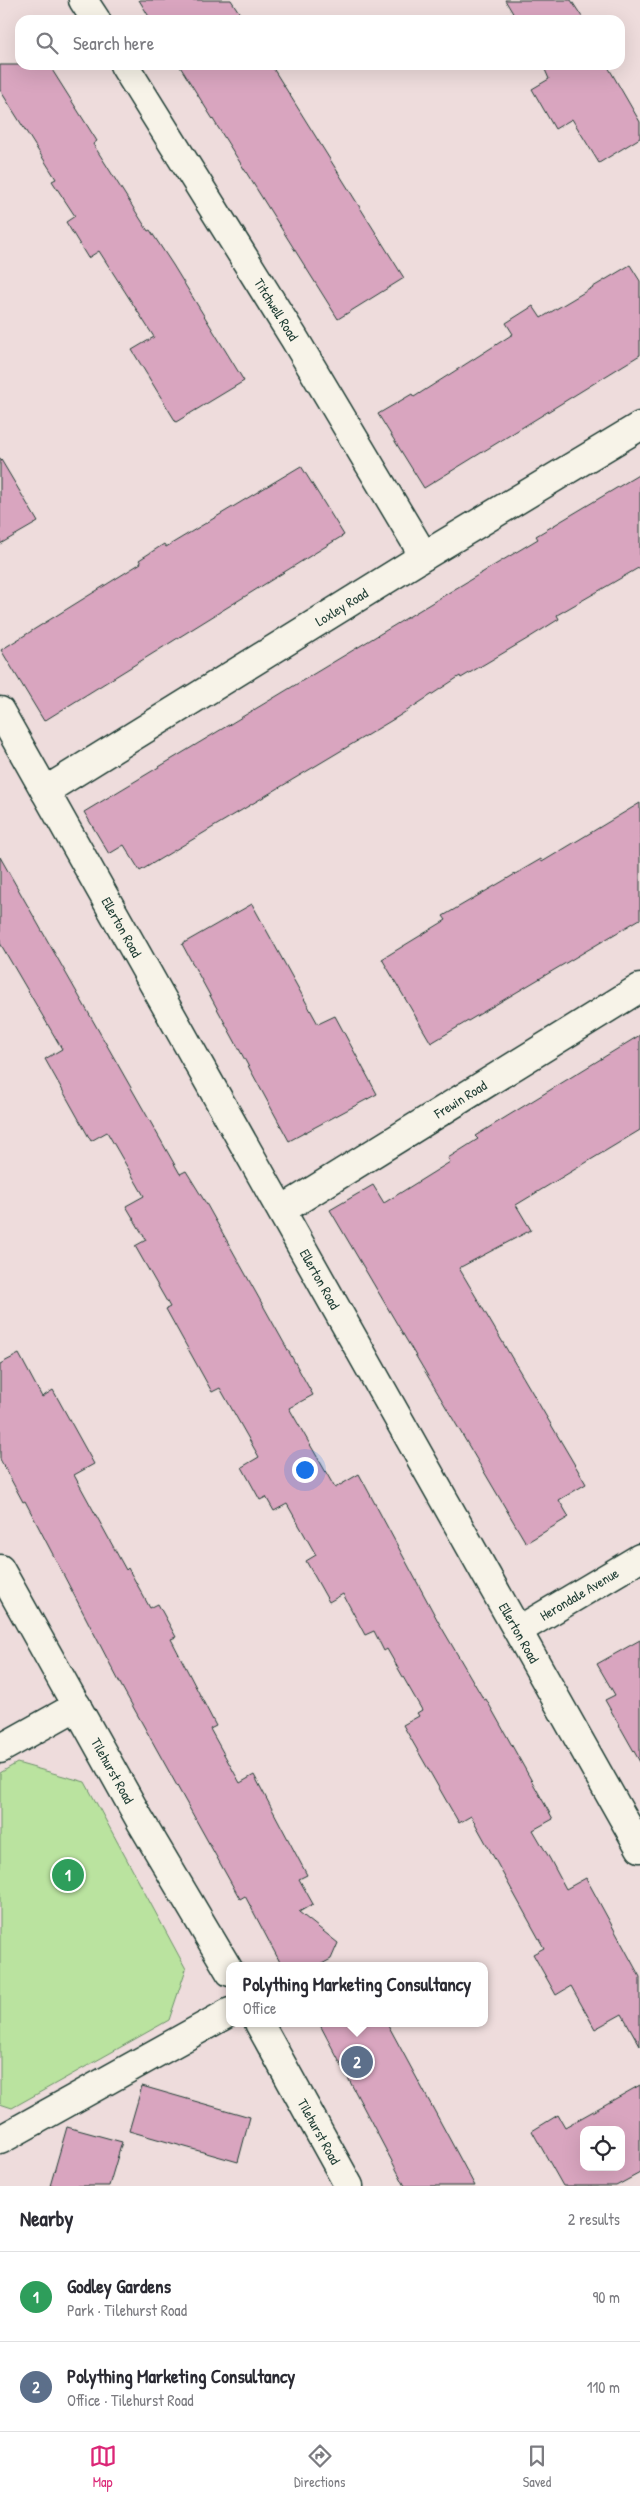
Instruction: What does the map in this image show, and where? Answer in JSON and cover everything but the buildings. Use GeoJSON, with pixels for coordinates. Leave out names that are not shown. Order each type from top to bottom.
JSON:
{"type":"FeatureCollection","features":[{"type":"Feature","properties":{"kind":"street"},"geometry":{"type":"LineString","coordinates":[[83,0],[93,15]]}},
{"type":"Feature","properties":{"kind":"street","name":"Titchwell Road"},"geometry":{"type":"LineString","coordinates":[[127,70],[294,338],[424,556]]}},
{"type":"Feature","properties":{"kind":"street","name":"Loxley Road"},"geometry":{"type":"LineString","coordinates":[[45,792],[424,556],[640,426]]}},
{"type":"Feature","properties":{"kind":"street","name":"Ellerton Road"},"geometry":{"type":"LineString","coordinates":[[0,711],[640,1848]]}},
{"type":"Feature","properties":{"kind":"street","name":"Frewin Road"},"geometry":{"type":"LineString","coordinates":[[282,1210],[640,988]]}},
{"type":"Feature","properties":{"kind":"street","name":"Herondale Avenue"},"geometry":{"type":"LineString","coordinates":[[519,1630],[640,1558]]}},
{"type":"Feature","properties":{"kind":"street","name":"Tilehurst Road"},"geometry":{"type":"LineString","coordinates":[[0,1569],[140,1820],[226,1965]]}},
{"type":"Feature","properties":{"kind":"street"},"geometry":{"type":"LineString","coordinates":[[0,1749],[77,1706]]}},
{"type":"Feature","properties":{"kind":"street"},"geometry":{"type":"LineString","coordinates":[[0,2140],[226,2014]]}},
{"type":"Feature","properties":{"kind":"street","name":"Tilehurst Road"},"geometry":{"type":"LineString","coordinates":[[261,2027],[349,2186]]}},
{"type":"Feature","properties":{"kind":"green space"},"geometry":{"type":"Polygon","coordinates":[[[17,1763],[85,1782],[186,1969],[169,2020],[12,2108],[0,2104],[0,1773],[17,1763]]]}},
{"type":"Feature","properties":{"kind":"place","name":"Godley Gardens"},"geometry":{"type":"Point","coordinates":[68,1875]}},
{"type":"Feature","properties":{"kind":"place","name":"Polything Marketing Consultancy"},"geometry":{"type":"Point","coordinates":[357,2062]}}]}
